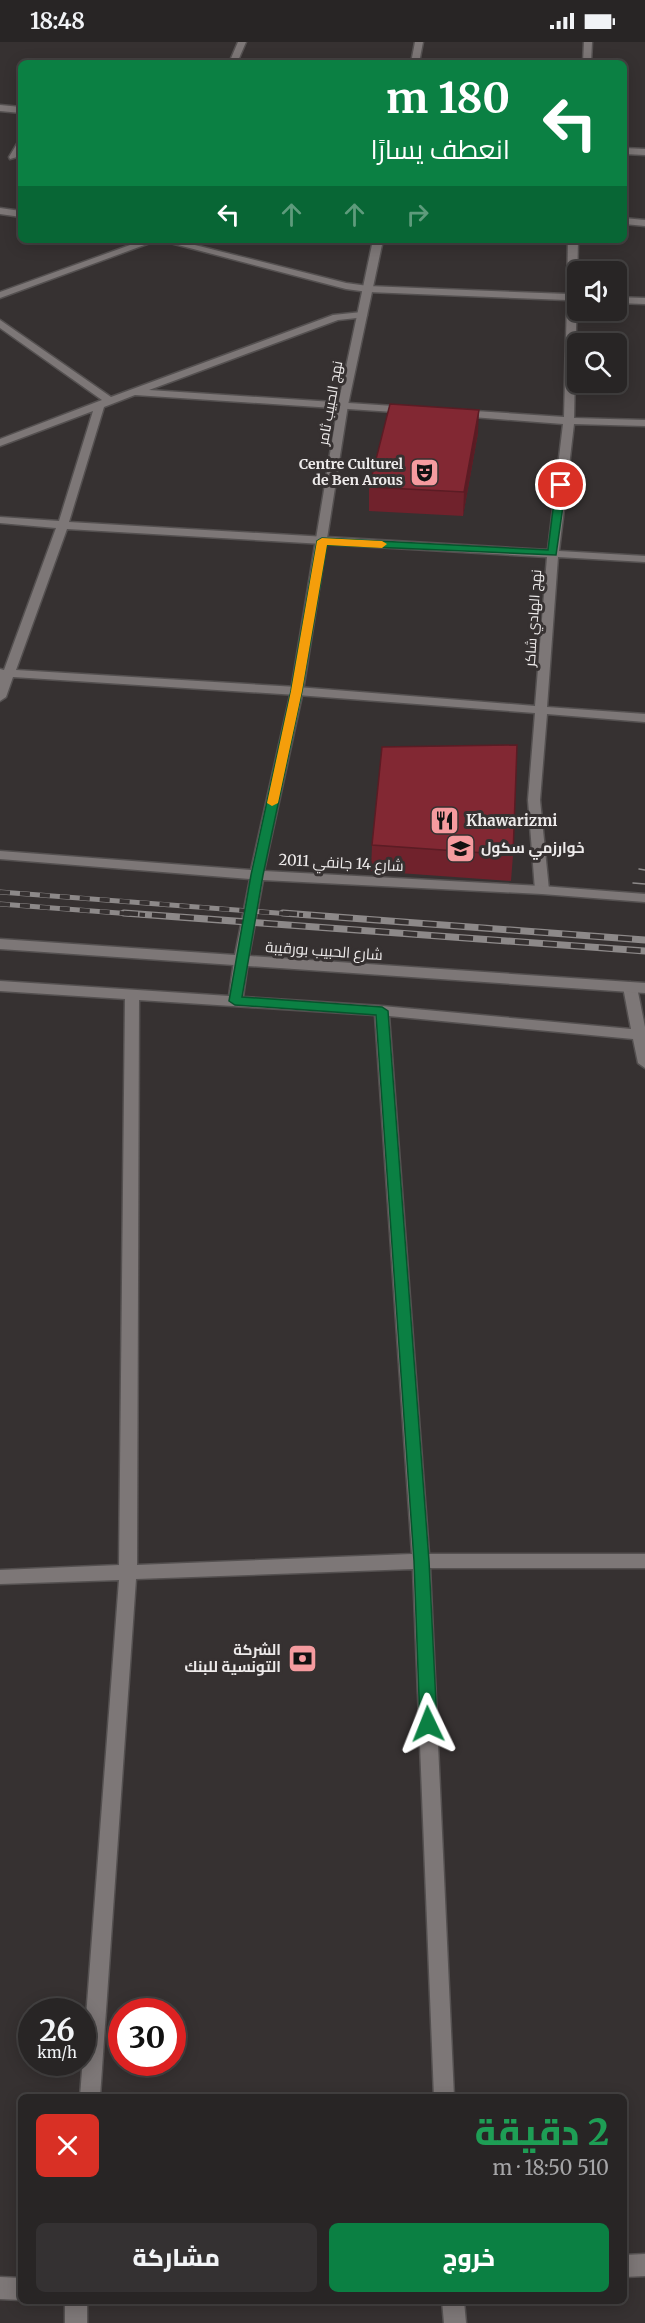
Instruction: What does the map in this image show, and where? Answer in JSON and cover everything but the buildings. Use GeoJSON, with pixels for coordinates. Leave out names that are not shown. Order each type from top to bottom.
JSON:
{"type":"FeatureCollection","features":[{"type":"Feature","properties":{"kind":"street"},"geometry":{"type":"LineString","coordinates":[[234,60],[242,42]]}},
{"type":"Feature","properties":{"kind":"street"},"geometry":{"type":"LineString","coordinates":[[416,60],[419,42]]}},
{"type":"Feature","properties":{"kind":"street"},"geometry":{"type":"LineString","coordinates":[[587,60],[588,42]]}},
{"type":"Feature","properties":{"kind":"street"},"geometry":{"type":"LineString","coordinates":[[0,108],[18,110]]}},
{"type":"Feature","properties":{"kind":"street"},"geometry":{"type":"LineString","coordinates":[[13,157],[18,149]]}},
{"type":"Feature","properties":{"kind":"street"},"geometry":{"type":"LineString","coordinates":[[627,151],[645,152]]}},
{"type":"Feature","properties":{"kind":"street"},"geometry":{"type":"LineString","coordinates":[[0,211],[18,214]]}},
{"type":"Feature","properties":{"kind":"street"},"geometry":{"type":"LineString","coordinates":[[627,221],[645,223]]}},
{"type":"Feature","properties":{"kind":"street"},"geometry":{"type":"LineString","coordinates":[[0,295],[145,243]]}},
{"type":"Feature","properties":{"kind":"street"},"geometry":{"type":"LineString","coordinates":[[176,243],[306,277],[368,289],[567,297]]}},
{"type":"Feature","properties":{"kind":"street","name":"نهج الحبيب ثامر"},"geometry":{"type":"LineString","coordinates":[[235,1001],[257,875],[297,691],[343,405],[377,243]]}},
{"type":"Feature","properties":{"kind":"street","name":"نهج الهادي شاكر"},"geometry":{"type":"LineString","coordinates":[[573,243],[573,261]]}},
{"type":"Feature","properties":{"kind":"street"},"geometry":{"type":"LineString","coordinates":[[627,300],[645,301]]}},
{"type":"Feature","properties":{"kind":"street"},"geometry":{"type":"LineString","coordinates":[[0,443],[337,317],[362,315]]}},
{"type":"Feature","properties":{"kind":"street","name":"نهج الهادي شاكر"},"geometry":{"type":"LineString","coordinates":[[542,890],[534,800],[553,553],[569,421],[573,321]]}},
{"type":"Feature","properties":{"kind":"street"},"geometry":{"type":"LineString","coordinates":[[0,323],[105,403]]}},
{"type":"Feature","properties":{"kind":"street"},"geometry":{"type":"LineString","coordinates":[[133,392],[426,411]]}},
{"type":"Feature","properties":{"kind":"street"},"geometry":{"type":"LineString","coordinates":[[0,697],[4,674],[63,525],[105,403]]}},
{"type":"Feature","properties":{"kind":"street"},"geometry":{"type":"LineString","coordinates":[[450,413],[569,421],[645,423]]}},
{"type":"Feature","properties":{"kind":"street"},"geometry":{"type":"LineString","coordinates":[[0,520],[645,559]]}},
{"type":"Feature","properties":{"kind":"street"},"geometry":{"type":"LineString","coordinates":[[4,674],[297,691],[645,718]]}},
{"type":"Feature","properties":{"kind":"street","name":"شارع 14 جانفي 2011"},"geometry":{"type":"LineString","coordinates":[[0,855],[257,875],[542,890],[645,898]]}},
{"type":"Feature","properties":{"kind":"street","name":"شارع الحبيب بورقيبة"},"geometry":{"type":"LineString","coordinates":[[0,944],[638,987]]}},
{"type":"Feature","properties":{"kind":"street"},"geometry":{"type":"LineString","coordinates":[[0,986],[382,1011],[642,1035]]}},
{"type":"Feature","properties":{"kind":"street"},"geometry":{"type":"LineString","coordinates":[[638,987],[645,1063]]}},
{"type":"Feature","properties":{"kind":"street"},"geometry":{"type":"LineString","coordinates":[[90,2094],[128,1573],[132,994]]}},
{"type":"Feature","properties":{"kind":"street"},"geometry":{"type":"LineString","coordinates":[[382,1011],[422,1561],[444,2094]]}},
{"type":"Feature","properties":{"kind":"street"},"geometry":{"type":"LineString","coordinates":[[0,1577],[422,1561],[645,1562]]}},
{"type":"Feature","properties":{"kind":"street"},"geometry":{"type":"LineString","coordinates":[[627,2266],[645,2265]]}},
{"type":"Feature","properties":{"kind":"street"},"geometry":{"type":"LineString","coordinates":[[0,2288],[18,2289]]}},
{"type":"Feature","properties":{"kind":"street"},"geometry":{"type":"LineString","coordinates":[[76,2304],[76,2323]]}},
{"type":"Feature","properties":{"kind":"street"},"geometry":{"type":"LineString","coordinates":[[453,2304],[455,2323]]}},
{"type":"Feature","properties":{"kind":"tram line"},"geometry":{"type":"LineString","coordinates":[[639,869],[645,870]]}},
{"type":"Feature","properties":{"kind":"tram line"},"geometry":{"type":"LineString","coordinates":[[633,883],[645,884]]}},
{"type":"Feature","properties":{"kind":"railway"},"geometry":{"type":"LineString","coordinates":[[0,892],[303,915]]}},
{"type":"Feature","properties":{"kind":"railway"},"geometry":{"type":"LineString","coordinates":[[0,904],[145,915]]}},
{"type":"Feature","properties":{"kind":"railway"},"geometry":{"type":"LineString","coordinates":[[124,913],[645,951]]}},
{"type":"Feature","properties":{"kind":"railway"},"geometry":{"type":"LineString","coordinates":[[283,913],[645,940]]}},
{"type":"Feature","properties":{"kind":"slow traffic"},"geometry":{"type":"LineString","coordinates":[[272,803],[297,691],[322,541],[382,544]]}},
{"type":"Feature","properties":{"kind":"place","name":"Centre Culturel de Ben Arous"},"geometry":{"type":"Point","coordinates":[424,472]}},
{"type":"Feature","properties":{"kind":"place","name":"Khawarizmi"},"geometry":{"type":"Point","coordinates":[445,821]}},
{"type":"Feature","properties":{"kind":"place","name":"خوارزمي سكول"},"geometry":{"type":"Point","coordinates":[460,848]}},
{"type":"Feature","properties":{"kind":"place","name":"الشركة التونسية للبنك"},"geometry":{"type":"Point","coordinates":[302,1659]}},
{"type":"Feature","properties":{"kind":"route"},"geometry":{"type":"LineString","coordinates":[[428,1724],[422,1561],[382,1011],[235,1001],[257,875],[297,691],[322,541],[553,553],[561,485]]}}]}
